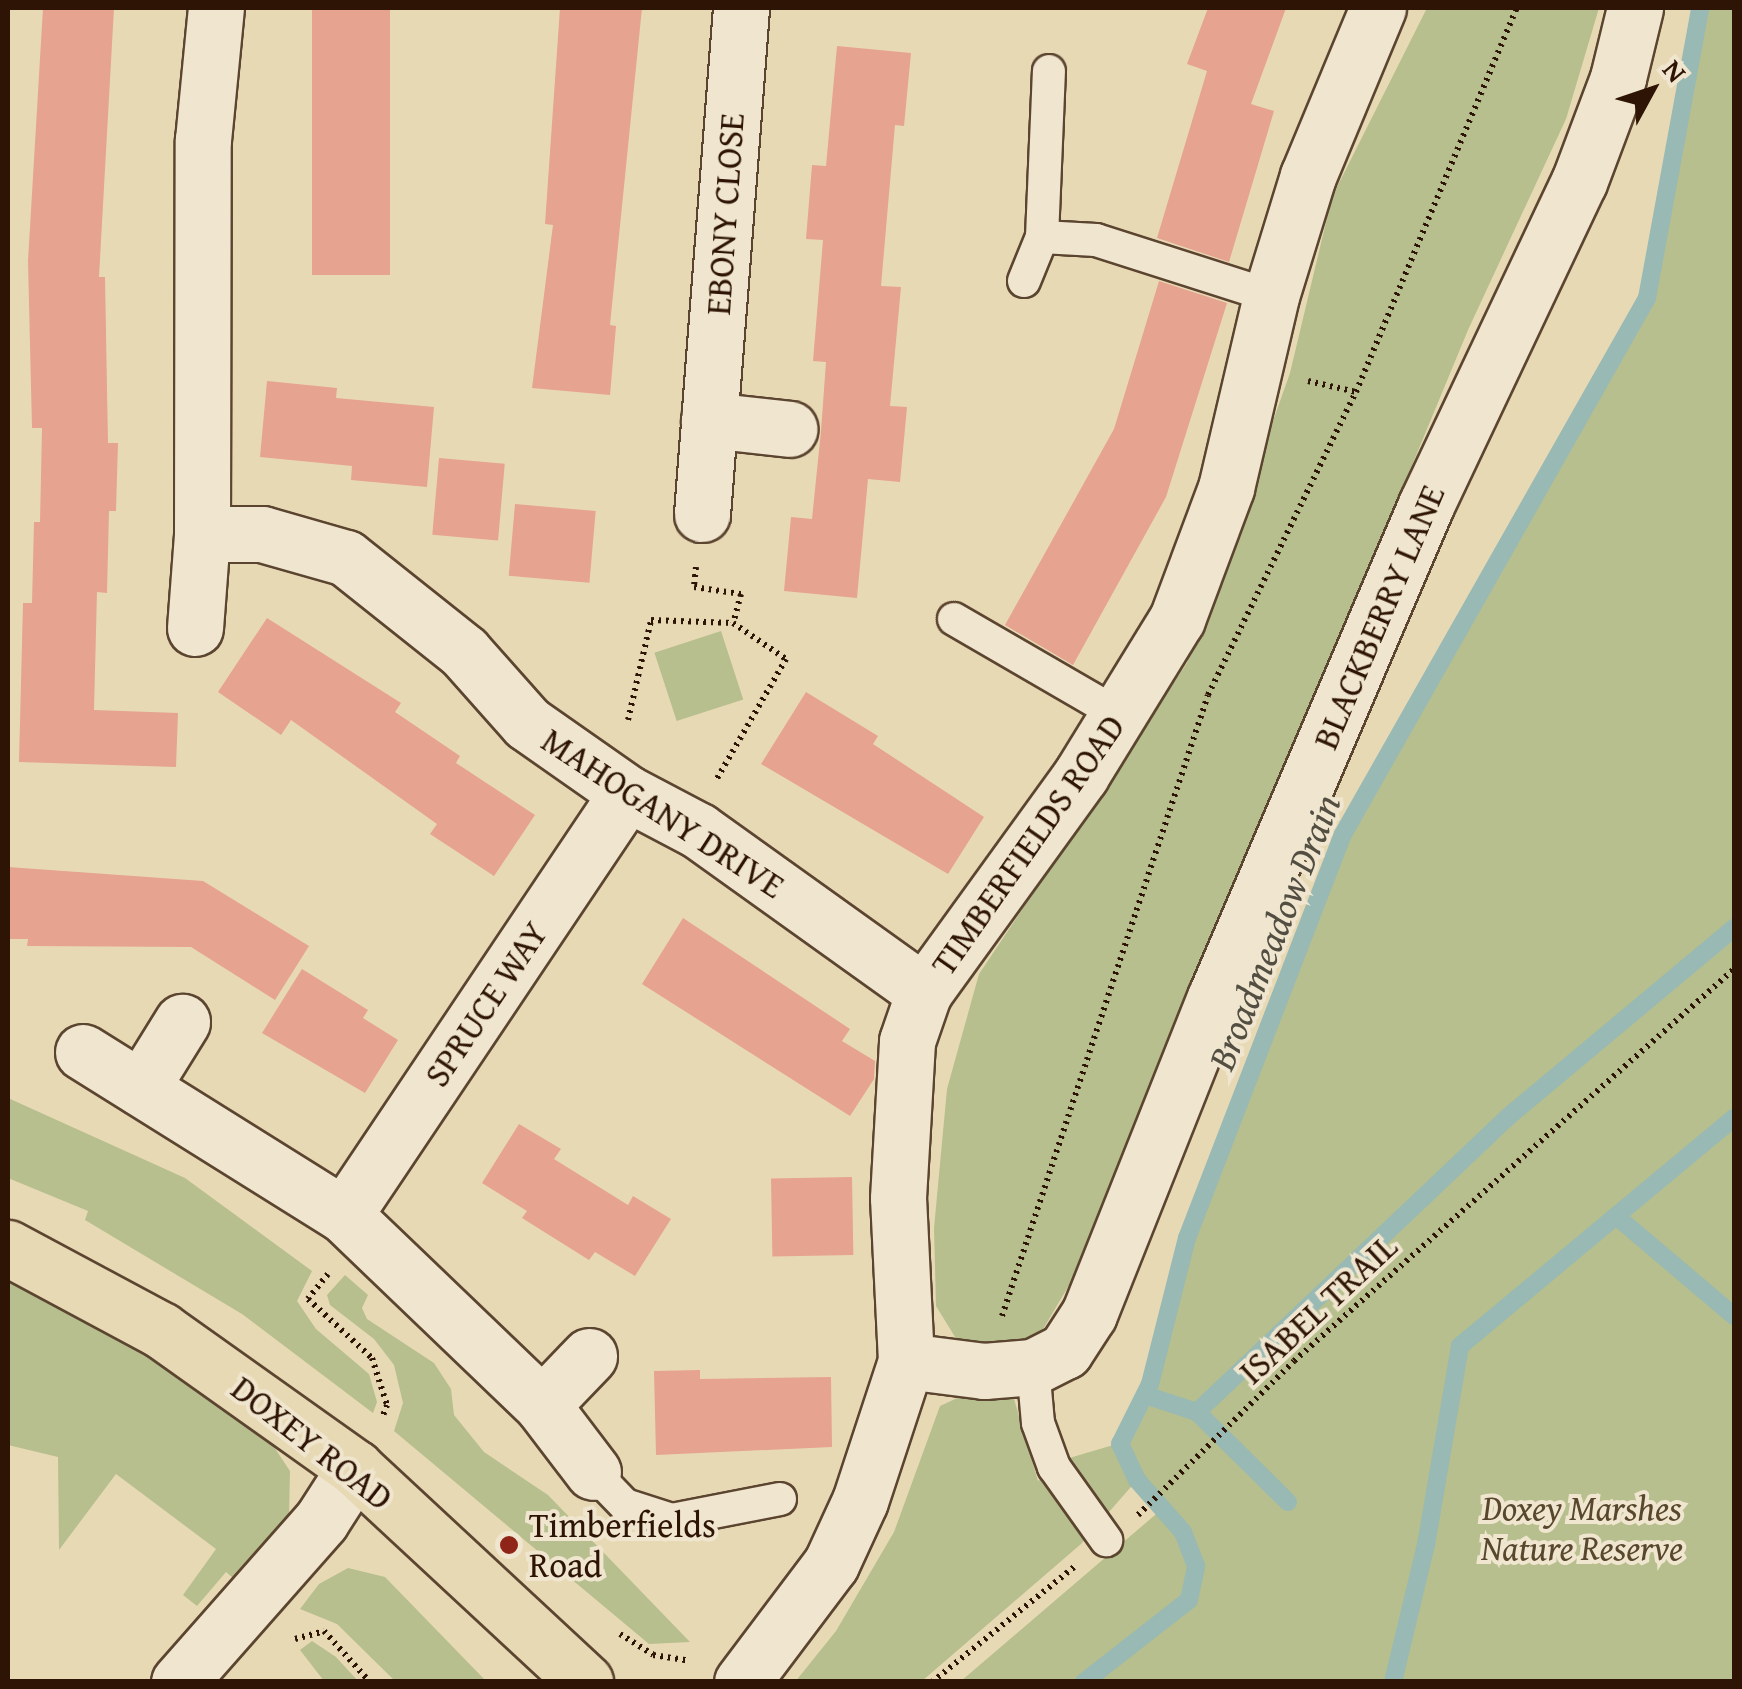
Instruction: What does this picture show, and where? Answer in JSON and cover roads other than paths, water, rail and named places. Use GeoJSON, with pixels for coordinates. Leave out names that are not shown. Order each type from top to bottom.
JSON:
{"type":"FeatureCollection","features":[{"type":"Feature","properties":{"kind":"main road","name":"DOXEY ROAD"},"geometry":{"type":"LineString","coordinates":[[8,1248],[160,1330],[366,1450],[585,1682]]}},
{"type":"Feature","properties":{"kind":"street"},"geometry":{"type":"LineString","coordinates":[[195,628],[202,534],[203,140],[216,8]]}},
{"type":"Feature","properties":{"kind":"street","name":"EBONY CLOSE"},"geometry":{"type":"LineString","coordinates":[[702,514],[741,8]]}},
{"type":"Feature","properties":{"kind":"street","name":"TIMBERFIELDS ROAD"},"geometry":{"type":"LineString","coordinates":[[742,1682],[831,1564],[860,1501],[906,1361],[898,1198],[907,1041],[924,992],[1120,716],[1177,620],[1226,488],[1270,296],[1308,176],[1378,8]]}},
{"type":"Feature","properties":{"kind":"street","name":"BLACKBERRY LANE"},"geometry":{"type":"LineString","coordinates":[[1008,1369],[1065,1351],[1103,1285],[1215,998],[1426,504],[1580,182],[1618,78],[1635,8]]}},
{"type":"Feature","properties":{"kind":"street"},"geometry":{"type":"LineString","coordinates":[[709,420],[790,428]]}},
{"type":"Feature","properties":{"kind":"street","name":"MAHOGANY DRIVE"},"geometry":{"type":"LineString","coordinates":[[202,534],[262,534],[346,558],[464,652],[527,723],[627,794],[699,831],[924,992]]}},
{"type":"Feature","properties":{"kind":"street","name":"SPRUCE WAY"},"geometry":{"type":"LineString","coordinates":[[344,1215],[627,794]]}},
{"type":"Feature","properties":{"kind":"street"},"geometry":{"type":"LineString","coordinates":[[141,1088],[182,1022]]}},
{"type":"Feature","properties":{"kind":"street"},"geometry":{"type":"LineString","coordinates":[[83,1052],[344,1215],[542,1405],[592,1472]]}},
{"type":"Feature","properties":{"kind":"street"},"geometry":{"type":"LineString","coordinates":[[542,1405],[590,1356]]}},
{"type":"Feature","properties":{"kind":"street"},"geometry":{"type":"LineString","coordinates":[[906,1361],[1008,1369]]}},
{"type":"Feature","properties":{"kind":"street"},"geometry":{"type":"LineString","coordinates":[[179,1682],[321,1521],[366,1450]]}},
{"type":"Feature","properties":{"kind":"lane"},"geometry":{"type":"LineString","coordinates":[[1024,281],[1042,237],[1048,72]]}},
{"type":"Feature","properties":{"kind":"lane"},"geometry":{"type":"LineString","coordinates":[[1042,237],[1096,240],[1270,296]]}},
{"type":"Feature","properties":{"kind":"lane"},"geometry":{"type":"LineString","coordinates":[[954,619],[1120,716]]}},
{"type":"Feature","properties":{"kind":"lane"},"geometry":{"type":"LineString","coordinates":[[1008,1369],[1038,1423],[1054,1468],[1106,1540]]}},
{"type":"Feature","properties":{"kind":"lane"},"geometry":{"type":"LineString","coordinates":[[592,1472],[624,1505],[672,1520],[780,1499]]}},
{"type":"Feature","properties":{"kind":"waterway","name":"Broadmeadow Drain"},"geometry":{"type":"LineString","coordinates":[[1084,1682],[1189,1600],[1196,1566],[1183,1532],[1137,1480],[1120,1444],[1150,1384],[1187,1238],[1342,836],[1647,298],[1700,8]]}},
{"type":"Feature","properties":{"kind":"waterway"},"geometry":{"type":"LineString","coordinates":[[1145,1395],[1197,1412],[1509,1116],[1734,928]]}},
{"type":"Feature","properties":{"kind":"waterway"},"geometry":{"type":"LineString","coordinates":[[1393,1682],[1426,1545],[1460,1346],[1734,1118]]}},
{"type":"Feature","properties":{"kind":"waterway"},"geometry":{"type":"LineString","coordinates":[[1616,1216],[1734,1316]]}},
{"type":"Feature","properties":{"kind":"waterway"},"geometry":{"type":"LineString","coordinates":[[1197,1412],[1288,1502]]}},
{"type":"Feature","properties":{"kind":"place","name":"Timberfields Road"},"geometry":{"type":"Point","coordinates":[509,1545]}},
{"type":"Feature","properties":{"kind":"park label","name":"Doxey Marshes Nature Reserve"},"geometry":{"type":"Point","coordinates":[1582,1528]}}]}
